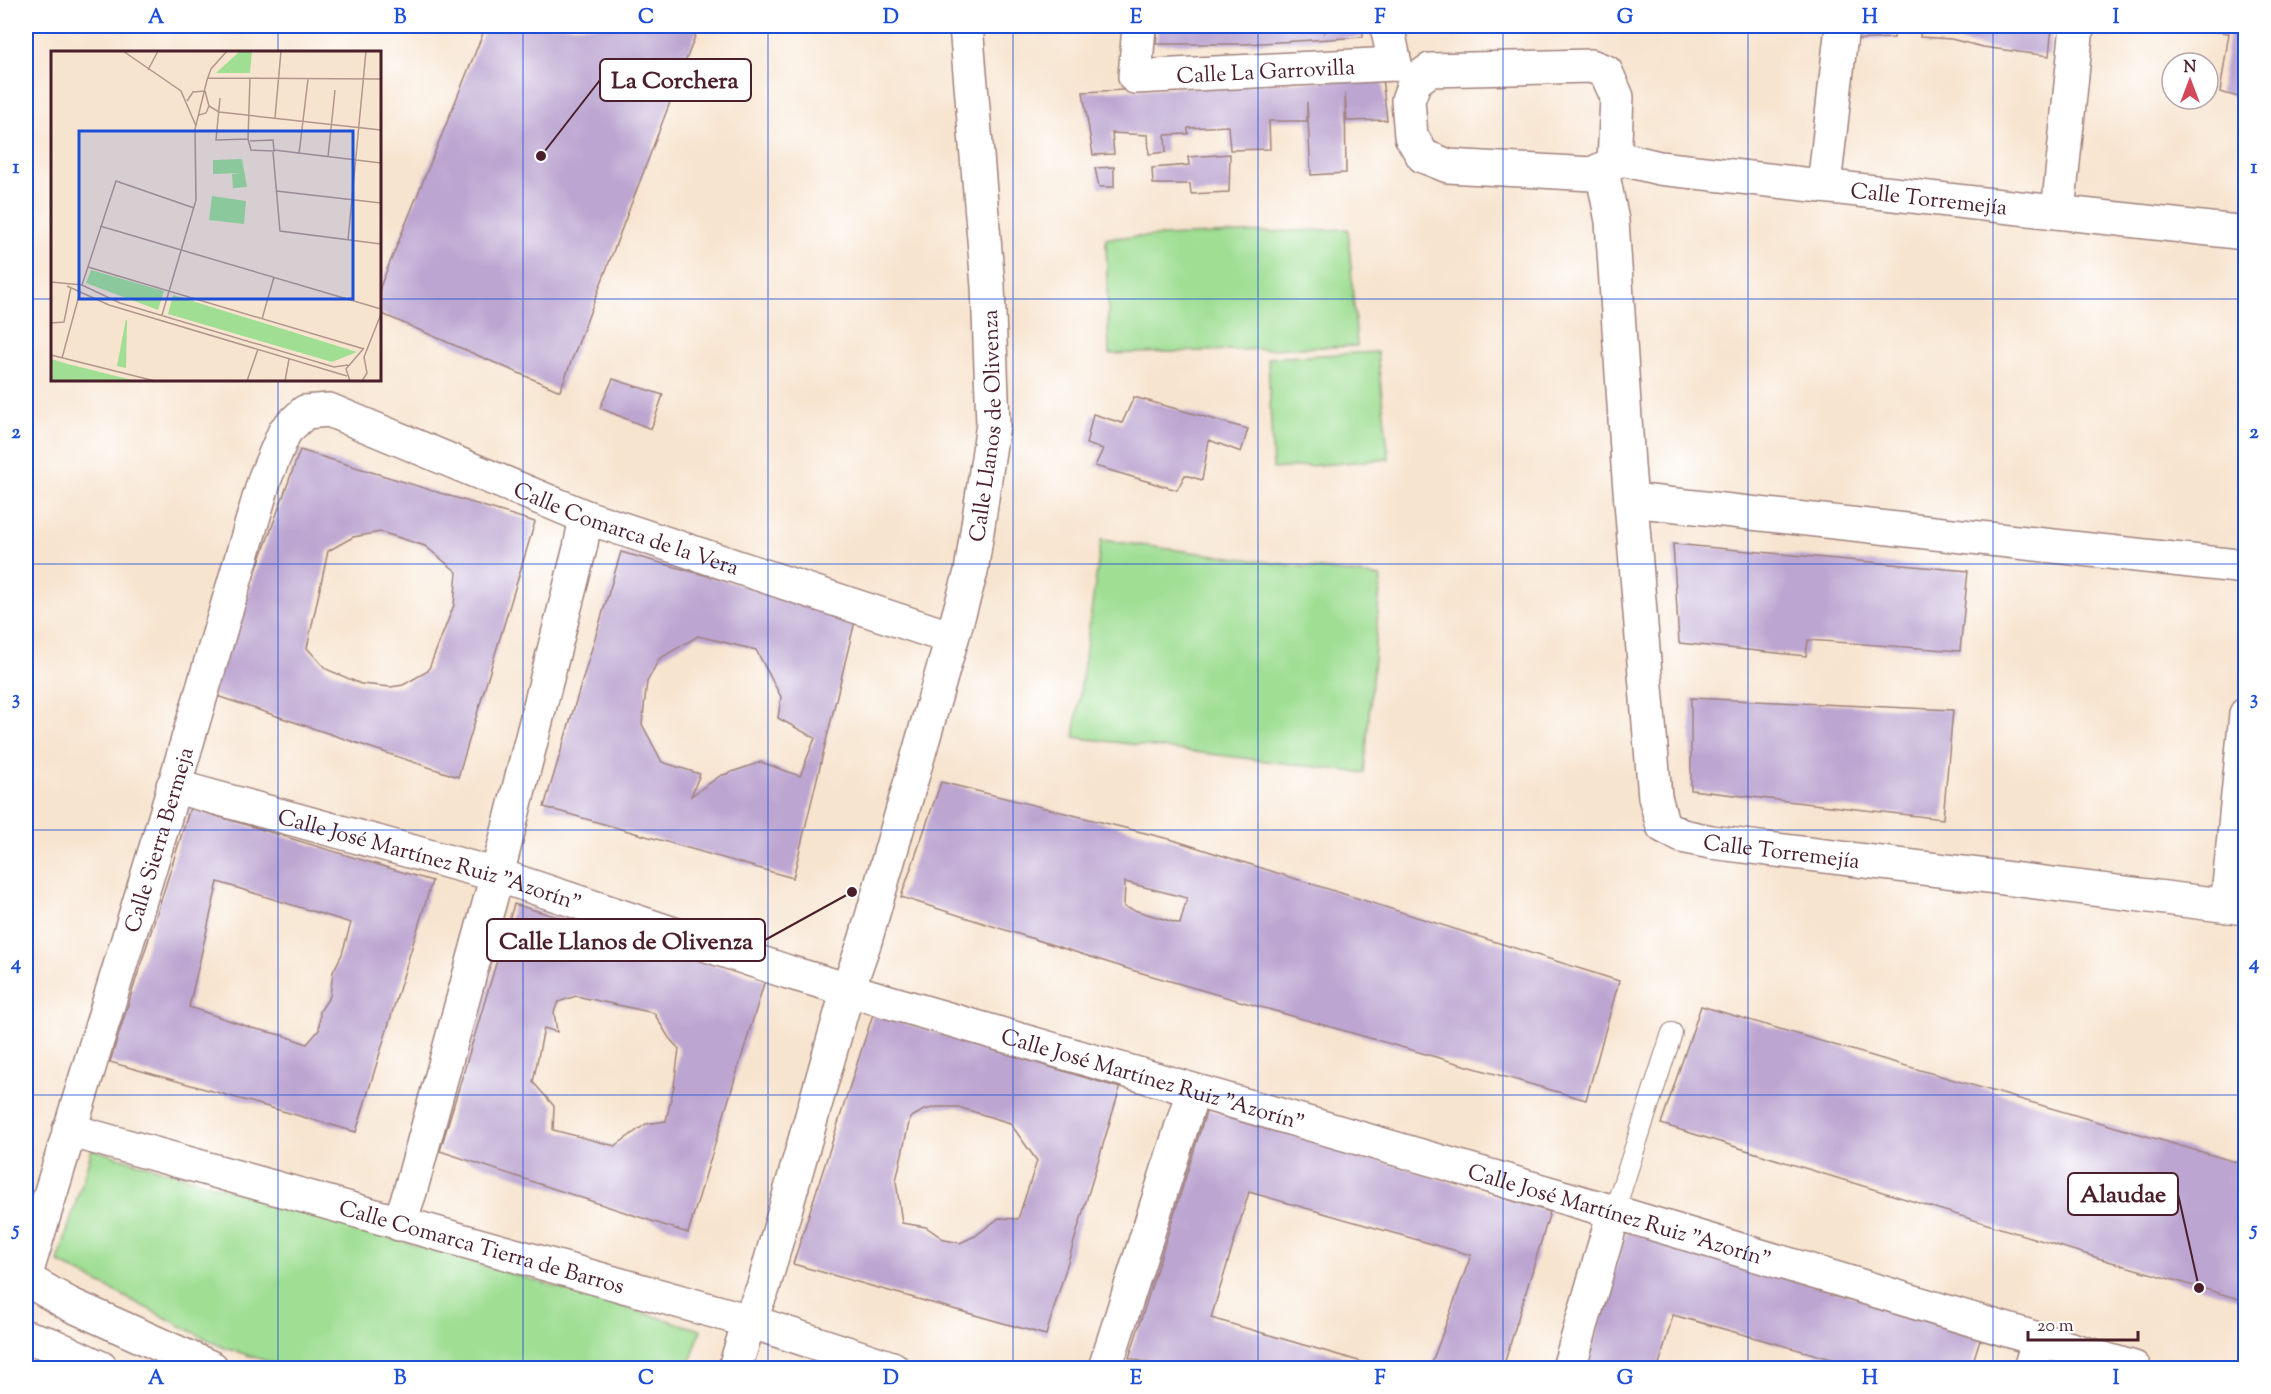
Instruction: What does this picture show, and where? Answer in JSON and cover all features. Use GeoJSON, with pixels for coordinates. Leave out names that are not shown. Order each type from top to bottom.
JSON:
{"type":"FeatureCollection","features":[{"type":"Feature","properties":{"kind":"street","name":"Calle Llanos de Olivenza"},"geometry":{"type":"LineString","coordinates":[[735,1368],[749,1321],[763,1288],[848,989],[865,941],[971,573],[993,424],[988,286],[966,26]]}},
{"type":"Feature","properties":{"kind":"street","name":"Calle La Garrovilla"},"geometry":{"type":"LineString","coordinates":[[1139,26],[1135,76],[1405,73]]}},
{"type":"Feature","properties":{"kind":"street"},"geometry":{"type":"LineString","coordinates":[[1387,26],[1405,73],[1412,136],[1423,156],[1448,166],[1592,174],[1608,163],[1617,97],[1606,72],[1591,66],[1430,70],[1405,73]]}},
{"type":"Feature","properties":{"kind":"street"},"geometry":{"type":"LineString","coordinates":[[1824,186],[1842,26]]}},
{"type":"Feature","properties":{"kind":"street"},"geometry":{"type":"LineString","coordinates":[[2058,212],[2078,26]]}},
{"type":"Feature","properties":{"kind":"street","name":"Calle Torremejía"},"geometry":{"type":"LineString","coordinates":[[2246,232],[1608,163],[1631,500],[1656,797],[1663,826],[1682,836],[1711,842],[2236,907],[2246,714]]}},
{"type":"Feature","properties":{"kind":"street","name":"Calle Comarca de la Vera"},"geometry":{"type":"LineString","coordinates":[[305,412],[329,410],[586,517],[952,638]]}},
{"type":"Feature","properties":{"kind":"street","name":"Calle Sierra Bermeja"},"geometry":{"type":"LineString","coordinates":[[26,1274],[265,478],[285,431],[305,412]]}},
{"type":"Feature","properties":{"kind":"street"},"geometry":{"type":"LineString","coordinates":[[1631,500],[2246,567]]}},
{"type":"Feature","properties":{"kind":"street"},"geometry":{"type":"LineString","coordinates":[[399,1224],[410,1192],[497,875],[586,517]]}},
{"type":"Feature","properties":{"kind":"street","name":"Calle José Martínez Ruiz \"Azorín\""},"geometry":{"type":"LineString","coordinates":[[173,786],[497,875],[788,972],[1614,1212],[2034,1354],[2134,1368]]}},
{"type":"Feature","properties":{"kind":"street"},"geometry":{"type":"LineString","coordinates":[[1105,1368],[1193,1091]]}},
{"type":"Feature","properties":{"kind":"street","name":"Calle Comarca Tierra de Barros"},"geometry":{"type":"LineString","coordinates":[[69,1130],[749,1321],[892,1368]]}},
{"type":"Feature","properties":{"kind":"street"},"geometry":{"type":"LineString","coordinates":[[1569,1368],[1614,1212]]}},
{"type":"Feature","properties":{"kind":"street"},"geometry":{"type":"LineString","coordinates":[[26,1279],[69,1304],[212,1368]]}},
{"type":"Feature","properties":{"kind":"street"},"geometry":{"type":"LineString","coordinates":[[26,1337],[50,1344],[101,1368]]}},
{"type":"Feature","properties":{"kind":"lane"},"geometry":{"type":"LineString","coordinates":[[1614,1212],[1672,1033]]}},
{"type":"Feature","properties":{"kind":"green space"},"geometry":{"type":"Polygon","coordinates":[[[1348,229],[1357,346],[1109,354],[1106,238],[1348,229]]]}},
{"type":"Feature","properties":{"kind":"green space"},"geometry":{"type":"Polygon","coordinates":[[[1377,352],[1389,459],[1273,469],[1268,358],[1377,352]]]}},
{"type":"Feature","properties":{"kind":"green space"},"geometry":{"type":"Polygon","coordinates":[[[1101,540],[1381,577],[1364,773],[1074,737],[1101,540]]]}},
{"type":"Feature","properties":{"kind":"green space"},"geometry":{"type":"Polygon","coordinates":[[[92,1149],[701,1330],[688,1368],[289,1368],[222,1347],[58,1262],[92,1149]]]}},
{"type":"Feature","properties":{"kind":"building"},"geometry":{"type":"Polygon","coordinates":[[[486,26],[699,26],[560,391],[381,313],[381,285],[486,26]]]}},
{"type":"Feature","properties":{"kind":"building"},"geometry":{"type":"Polygon","coordinates":[[[1158,26],[1324,26],[1324,34],[1325,26],[1363,26],[1363,37],[1244,44],[1156,44],[1158,26]]]}},
{"type":"Feature","properties":{"kind":"building"},"geometry":{"type":"Polygon","coordinates":[[[1853,26],[1894,26],[1894,38],[1850,40],[1853,26]]]}},
{"type":"Feature","properties":{"kind":"building"},"geometry":{"type":"Polygon","coordinates":[[[1921,26],[2052,26],[2049,56],[1983,47],[1951,39],[1920,37],[1921,26]]]}},
{"type":"Feature","properties":{"kind":"building"},"geometry":{"type":"Polygon","coordinates":[[[2187,26],[2246,26],[2246,99],[2220,92],[2229,33],[2187,29],[2187,26]]]}},
{"type":"Feature","properties":{"kind":"building"},"geometry":{"type":"Polygon","coordinates":[[[1382,78],[1387,120],[1347,121],[1345,93],[1346,173],[1311,175],[1307,102],[1307,121],[1269,121],[1270,149],[1230,150],[1228,126],[1188,128],[1188,134],[1165,135],[1166,152],[1149,154],[1148,135],[1112,133],[1114,154],[1093,155],[1083,92],[1382,78]]]}},
{"type":"Feature","properties":{"kind":"building"},"geometry":{"type":"Polygon","coordinates":[[[1230,154],[1229,192],[1191,194],[1190,184],[1153,184],[1152,168],[1189,165],[1188,157],[1230,154]]]}},
{"type":"Feature","properties":{"kind":"building"},"geometry":{"type":"Polygon","coordinates":[[[1114,167],[1114,187],[1099,187],[1095,168],[1114,167]]]}},
{"type":"Feature","properties":{"kind":"building"},"geometry":{"type":"Polygon","coordinates":[[[613,379],[663,395],[651,429],[600,408],[613,379]]]}},
{"type":"Feature","properties":{"kind":"building"},"geometry":{"type":"Polygon","coordinates":[[[1134,397],[1248,429],[1241,452],[1209,440],[1202,480],[1185,475],[1177,490],[1095,466],[1103,449],[1086,444],[1093,414],[1122,423],[1134,397]]]}},
{"type":"Feature","properties":{"kind":"building"},"geometry":{"type":"Polygon","coordinates":[[[300,450],[535,522],[458,777],[211,694],[300,450]],[[381,532],[353,537],[328,551],[307,648],[326,669],[361,684],[391,687],[403,685],[428,671],[454,605],[457,572],[425,546],[381,532]]]}},
{"type":"Feature","properties":{"kind":"building"},"geometry":{"type":"Polygon","coordinates":[[[1673,544],[1968,571],[1960,651],[1808,640],[1806,656],[1679,643],[1673,544]]]}},
{"type":"Feature","properties":{"kind":"building"},"geometry":{"type":"Polygon","coordinates":[[[621,552],[856,617],[793,878],[544,807],[621,552]],[[698,636],[659,659],[647,682],[642,724],[662,762],[700,774],[691,796],[720,776],[761,762],[800,776],[815,738],[778,718],[781,697],[756,650],[698,636]]]}},
{"type":"Feature","properties":{"kind":"building"},"geometry":{"type":"Polygon","coordinates":[[[1691,698],[1953,710],[1943,819],[1691,790],[1691,698]]]}},
{"type":"Feature","properties":{"kind":"building"},"geometry":{"type":"Polygon","coordinates":[[[941,782],[1173,840],[1619,981],[1586,1100],[1135,971],[901,897],[941,782]],[[1125,882],[1124,907],[1180,924],[1187,898],[1125,882]]]}},
{"type":"Feature","properties":{"kind":"building"},"geometry":{"type":"Polygon","coordinates":[[[190,808],[432,881],[356,1132],[110,1062],[190,808]],[[218,882],[189,1007],[307,1044],[319,1030],[320,1011],[330,996],[333,972],[342,954],[351,923],[218,882]]]}},
{"type":"Feature","properties":{"kind":"building"},"geometry":{"type":"Polygon","coordinates":[[[514,904],[765,980],[688,1233],[440,1151],[514,904]],[[576,996],[558,1002],[554,1012],[557,1032],[544,1028],[533,1082],[554,1106],[553,1130],[615,1146],[646,1124],[666,1121],[679,1049],[669,1038],[654,1013],[576,996]]]}},
{"type":"Feature","properties":{"kind":"building"},"geometry":{"type":"Polygon","coordinates":[[[1701,1006],[2246,1165],[2246,1301],[2108,1261],[1661,1124],[1701,1006]],[[2113,1177],[2110,1198],[2125,1208],[2147,1213],[2156,1192],[2135,1181],[2113,1177]]]}},
{"type":"Feature","properties":{"kind":"building"},"geometry":{"type":"Polygon","coordinates":[[[873,1014],[1120,1088],[1046,1335],[793,1264],[873,1014]],[[937,1107],[924,1110],[910,1118],[896,1181],[902,1223],[926,1227],[945,1240],[960,1243],[975,1236],[999,1218],[1018,1219],[1037,1161],[1010,1123],[958,1107],[937,1107]]]}},
{"type":"Feature","properties":{"kind":"building"},"geometry":{"type":"Polygon","coordinates":[[[1207,1109],[1550,1212],[1503,1368],[1430,1368],[1471,1255],[1249,1192],[1211,1318],[1383,1368],[1166,1368],[1129,1358],[1207,1109]]]}},
{"type":"Feature","properties":{"kind":"building"},"geometry":{"type":"Polygon","coordinates":[[[1626,1231],[1982,1333],[1971,1368],[1864,1368],[1673,1315],[1658,1368],[1586,1368],[1626,1231]]]}},
{"type":"Feature","properties":{"kind":"building"},"geometry":{"type":"Polygon","coordinates":[[[2056,1361],[2079,1368],[2054,1368],[2056,1361]]]}},
{"type":"Feature","properties":{"kind":"place","name":"La Corchera"},"geometry":{"type":"Point","coordinates":[541,156]}},
{"type":"Feature","properties":{"kind":"place","name":"Calle Llanos de Olivenza"},"geometry":{"type":"Point","coordinates":[852,892]}},
{"type":"Feature","properties":{"kind":"place","name":"Alaudae"},"geometry":{"type":"Point","coordinates":[2199,1288]}}]}
